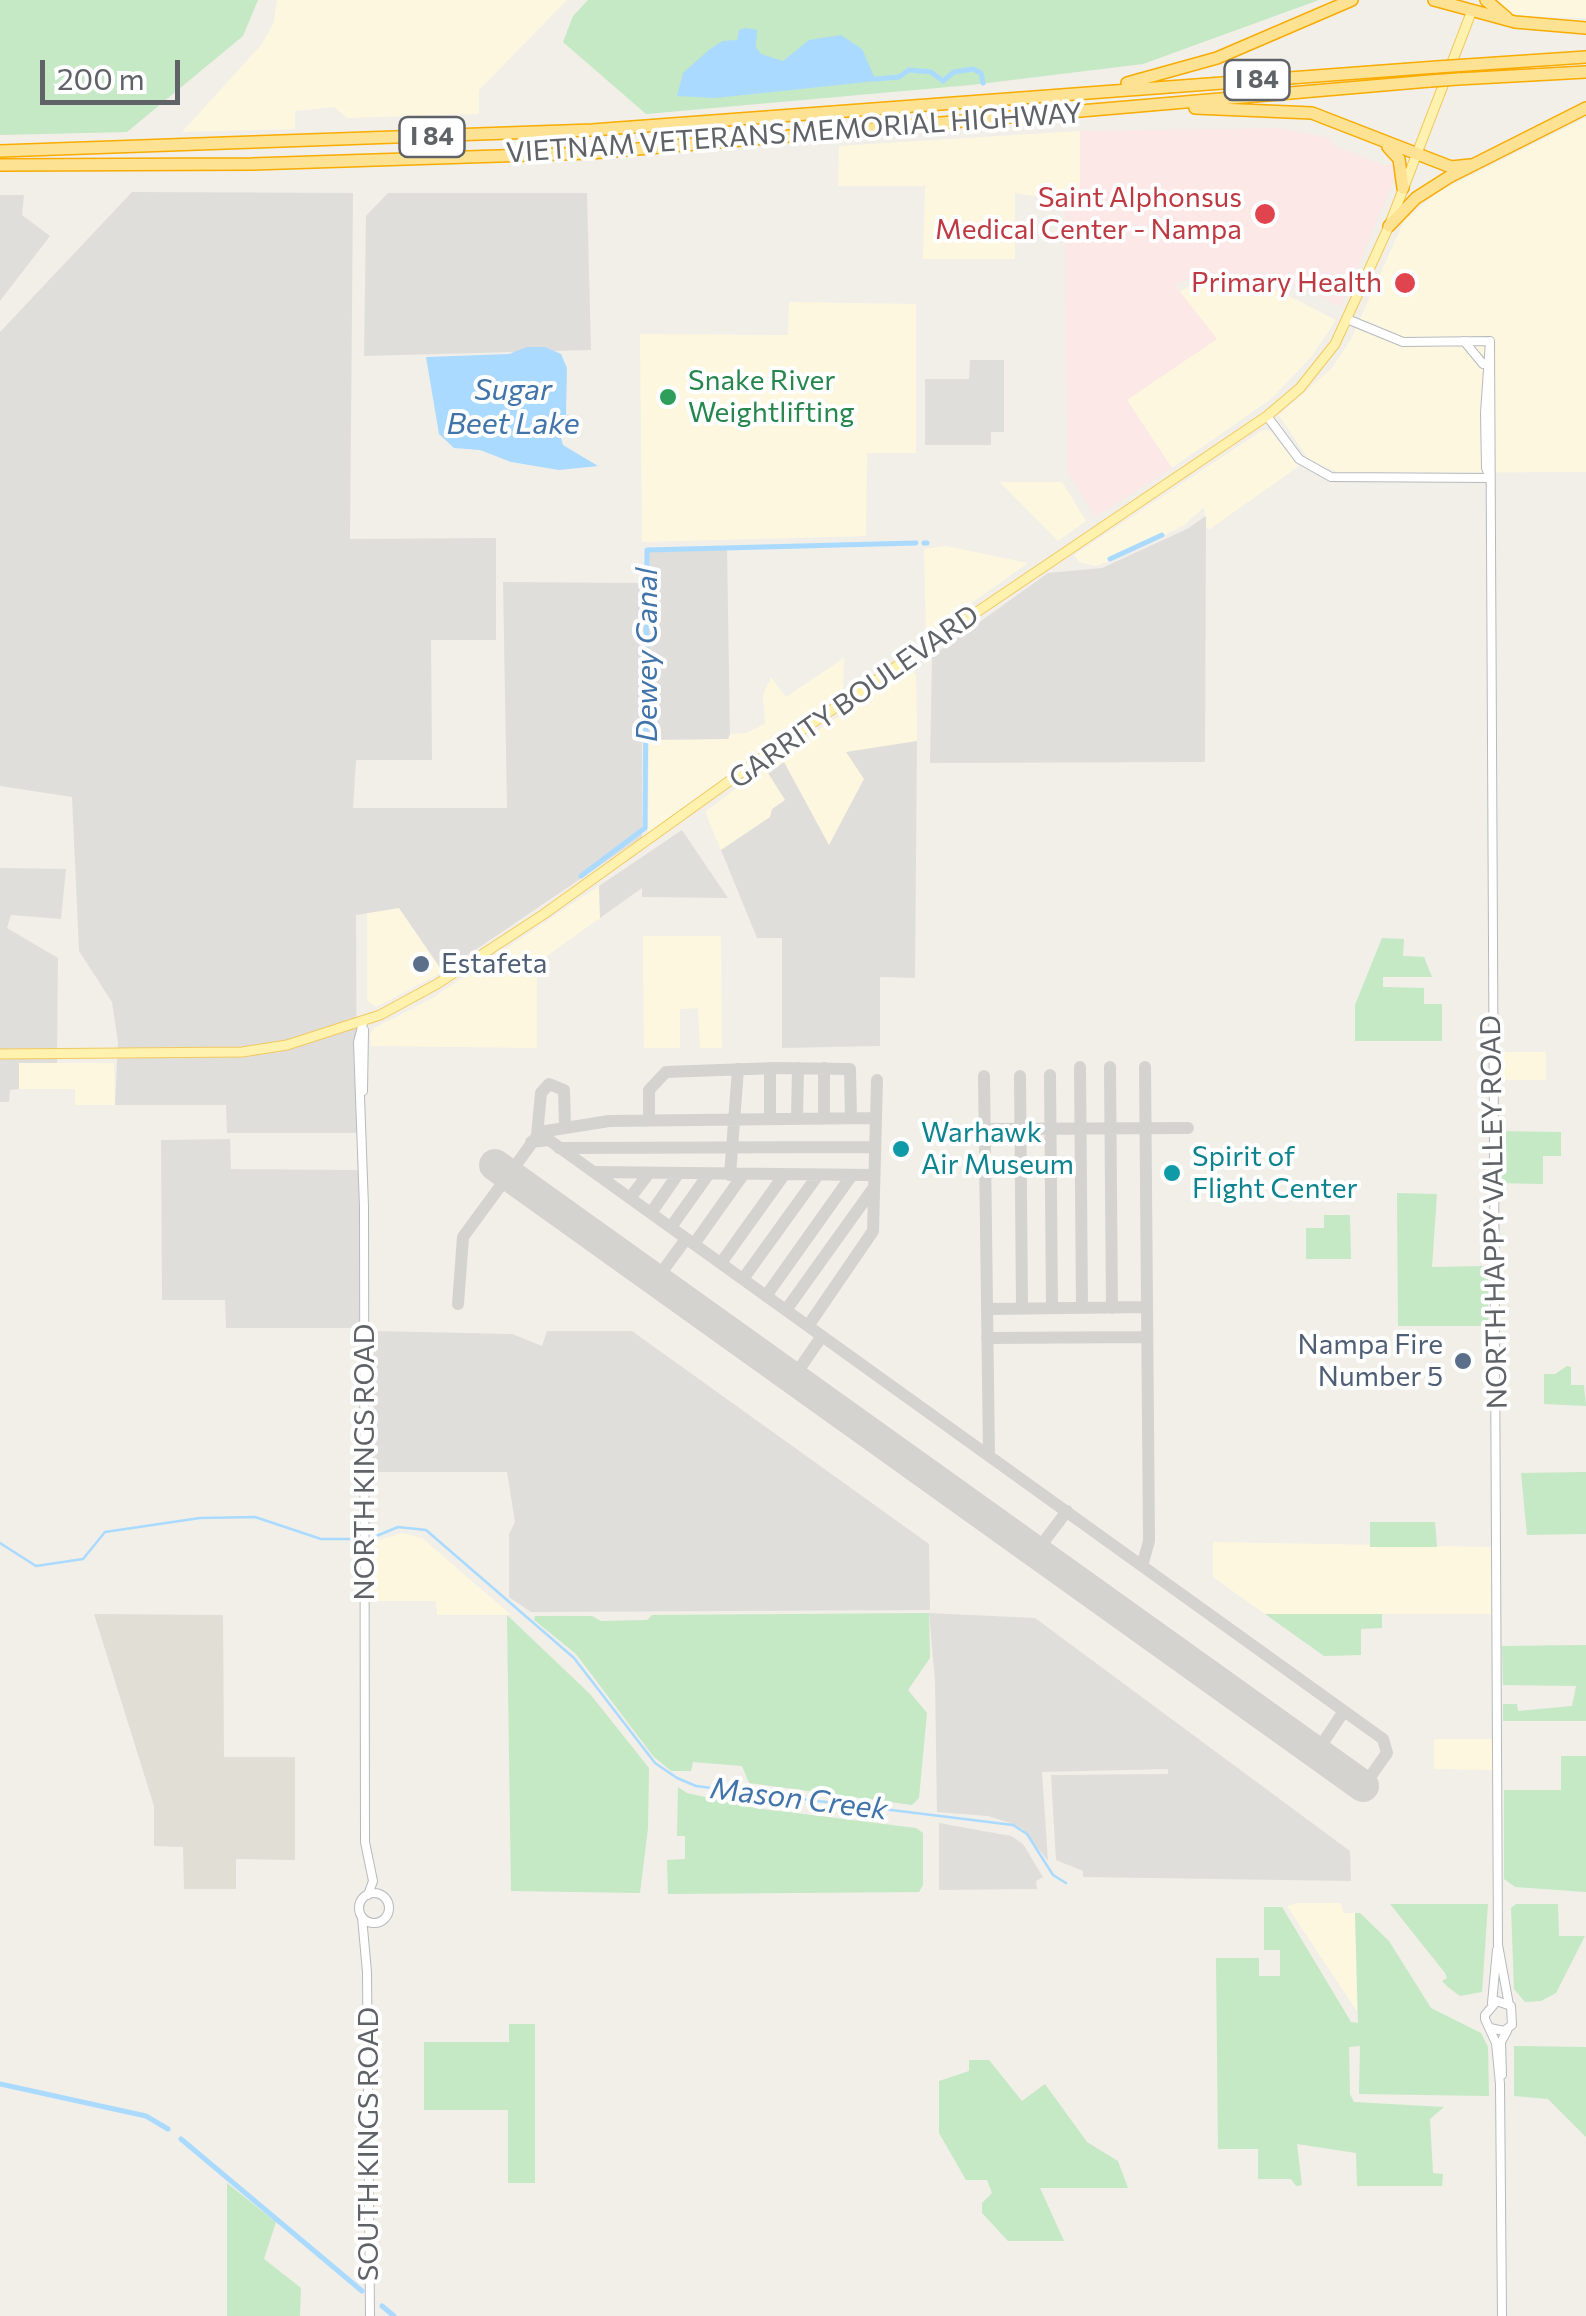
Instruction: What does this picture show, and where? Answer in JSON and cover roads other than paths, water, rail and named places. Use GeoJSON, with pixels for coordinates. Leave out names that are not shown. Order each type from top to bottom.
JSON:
{"type":"FeatureCollection","features":[{"type":"Feature","properties":{"kind":"highway"},"geometry":{"type":"LineString","coordinates":[[1076,93],[1144,80],[1217,58],[1352,0]]}},
{"type":"Feature","properties":{"kind":"highway"},"geometry":{"type":"LineString","coordinates":[[1436,0],[1456,0]]}},
{"type":"Feature","properties":{"kind":"highway"},"geometry":{"type":"LineString","coordinates":[[1436,0],[1472,6],[1515,22],[1586,28]]}},
{"type":"Feature","properties":{"kind":"highway"},"geometry":{"type":"LineString","coordinates":[[1486,0],[1515,22]]}},
{"type":"Feature","properties":{"kind":"highway","name":"VIETNAM VETERANS MEMORIAL HIGHWAY"},"geometry":{"type":"LineString","coordinates":[[0,151],[592,130],[1586,57]]}},
{"type":"Feature","properties":{"kind":"highway","name":"VIETNAM VETERANS MEMORIAL HIGHWAY"},"geometry":{"type":"LineString","coordinates":[[0,166],[252,164],[591,153],[1430,81],[1586,72]]}},
{"type":"Feature","properties":{"kind":"highway"},"geometry":{"type":"LineString","coordinates":[[1125,108],[1290,110],[1337,120],[1451,167],[1470,165]]}},
{"type":"Feature","properties":{"kind":"highway"},"geometry":{"type":"LineString","coordinates":[[1388,226],[1426,190],[1586,108]]}},
{"type":"Feature","properties":{"kind":"highway"},"geometry":{"type":"LineString","coordinates":[[1376,138],[1399,159],[1403,188]]}},
{"type":"Feature","properties":{"kind":"main road","name":"GARRITY BOULEVARD"},"geometry":{"type":"LineString","coordinates":[[0,1054],[242,1052],[287,1046],[363,1023],[437,984],[544,914],[774,750],[1266,416],[1314,372],[1347,320],[1418,154],[1472,6]]}},
{"type":"Feature","properties":{"kind":"main road"},"geometry":{"type":"LineString","coordinates":[[1347,320],[1403,342],[1490,341]]}},
{"type":"Feature","properties":{"kind":"main road"},"geometry":{"type":"LineString","coordinates":[[1464,341],[1477,352],[1485,368]]}},
{"type":"Feature","properties":{"kind":"main road","name":"NORTH HAPPY VALLEY ROAD"},"geometry":{"type":"LineString","coordinates":[[1490,341],[1485,368],[1486,468],[1490,478]]}},
{"type":"Feature","properties":{"kind":"main road","name":"NORTH HAPPY VALLEY ROAD"},"geometry":{"type":"LineString","coordinates":[[1490,341],[1498,1946],[1492,2003]]}},
{"type":"Feature","properties":{"kind":"main road"},"geometry":{"type":"LineString","coordinates":[[1266,416],[1300,459],[1332,477],[1490,478]]}},
{"type":"Feature","properties":{"kind":"main road","name":"NORTH KINGS ROAD"},"geometry":{"type":"LineString","coordinates":[[363,1023],[358,1042],[362,1100],[365,1848],[373,1880],[368,1895]]}},
{"type":"Feature","properties":{"kind":"main road","name":"NORTH KINGS ROAD"},"geometry":{"type":"LineString","coordinates":[[366,1824],[384,1896]]}},
{"type":"Feature","properties":{"kind":"main road"},"geometry":{"type":"LineString","coordinates":[[368,1895],[384,1896],[390,1910],[379,1923],[362,1918],[360,1903],[368,1895]]}},
{"type":"Feature","properties":{"kind":"main road","name":"SOUTH KINGS ROAD"},"geometry":{"type":"LineString","coordinates":[[362,1918],[367,1972]]}},
{"type":"Feature","properties":{"kind":"main road","name":"SOUTH KINGS ROAD"},"geometry":{"type":"LineString","coordinates":[[370,2316],[367,1972],[369,1937],[379,1923]]}},
{"type":"Feature","properties":{"kind":"main road","name":"NORTH HAPPY VALLEY ROAD"},"geometry":{"type":"LineString","coordinates":[[1498,1946],[1509,2005]]}},
{"type":"Feature","properties":{"kind":"main road"},"geometry":{"type":"LineString","coordinates":[[1500,2084],[1484,2014],[1492,2003],[1509,2005],[1514,2016],[1502,2042],[1500,2084],[1502,2316]]}},
{"type":"Feature","properties":{"kind":"main road"},"geometry":{"type":"LineString","coordinates":[[1490,2028],[1508,2029]]}},
{"type":"Feature","properties":{"kind":"water"},"geometry":{"type":"Polygon","coordinates":[[[739,30],[757,30],[756,47],[761,54],[783,61],[809,40],[841,35],[862,49],[876,81],[715,98],[677,96],[683,73],[723,41],[737,40],[739,30]]]}},
{"type":"Feature","properties":{"kind":"water","name":"Sugar Beet Lake"},"geometry":{"type":"Polygon","coordinates":[[[527,347],[545,347],[561,354],[567,368],[566,414],[573,420],[572,433],[561,438],[563,445],[598,466],[559,470],[511,462],[480,450],[454,448],[439,434],[426,357],[509,354],[527,347]]]}},
{"type":"Feature","properties":{"kind":"waterway"},"geometry":{"type":"LineString","coordinates":[[876,79],[899,77],[909,70],[931,72],[943,81],[954,72],[973,69],[981,73],[983,83]]}},
{"type":"Feature","properties":{"kind":"waterway","name":"Dewey Canal"},"geometry":{"type":"LineString","coordinates":[[1110,559],[1162,535]]}},
{"type":"Feature","properties":{"kind":"waterway","name":"Dewey Canal"},"geometry":{"type":"LineString","coordinates":[[581,876],[645,828],[647,550],[916,543]]}},
{"type":"Feature","properties":{"kind":"waterway","name":"Mason Creek"},"geometry":{"type":"LineString","coordinates":[[0,1543],[36,1566],[83,1559],[105,1532],[200,1518],[255,1517],[321,1539],[357,1539]]}},
{"type":"Feature","properties":{"kind":"waterway","name":"Mason Creek"},"geometry":{"type":"LineString","coordinates":[[374,1537],[398,1527],[426,1530],[574,1658],[655,1763],[677,1778],[696,1786],[1013,1825],[1027,1834],[1053,1875],[1066,1883]]}},
{"type":"Feature","properties":{"kind":"waterway"},"geometry":{"type":"LineString","coordinates":[[0,2084],[146,2116],[168,2129]]}},
{"type":"Feature","properties":{"kind":"waterway"},"geometry":{"type":"LineString","coordinates":[[181,2139],[362,2291]]}},
{"type":"Feature","properties":{"kind":"waterway"},"geometry":{"type":"LineString","coordinates":[[382,2306],[394,2316]]}},
{"type":"Feature","properties":{"kind":"place","name":"Saint Alphonsus Medical Center - Nampa"},"geometry":{"type":"Point","coordinates":[1265,214]}},
{"type":"Feature","properties":{"kind":"place","name":"Primary Health"},"geometry":{"type":"Point","coordinates":[1405,283]}},
{"type":"Feature","properties":{"kind":"place","name":"Snake River Weightlifting"},"geometry":{"type":"Point","coordinates":[668,397]}},
{"type":"Feature","properties":{"kind":"place","name":"Estafeta"},"geometry":{"type":"Point","coordinates":[421,964]}},
{"type":"Feature","properties":{"kind":"place","name":"Warhawk Air Museum"},"geometry":{"type":"Point","coordinates":[901,1149]}},
{"type":"Feature","properties":{"kind":"place","name":"Spirit of Flight Center"},"geometry":{"type":"Point","coordinates":[1172,1173]}},
{"type":"Feature","properties":{"kind":"place","name":"Nampa Fire Number 5"},"geometry":{"type":"Point","coordinates":[1463,1361]}}]}
